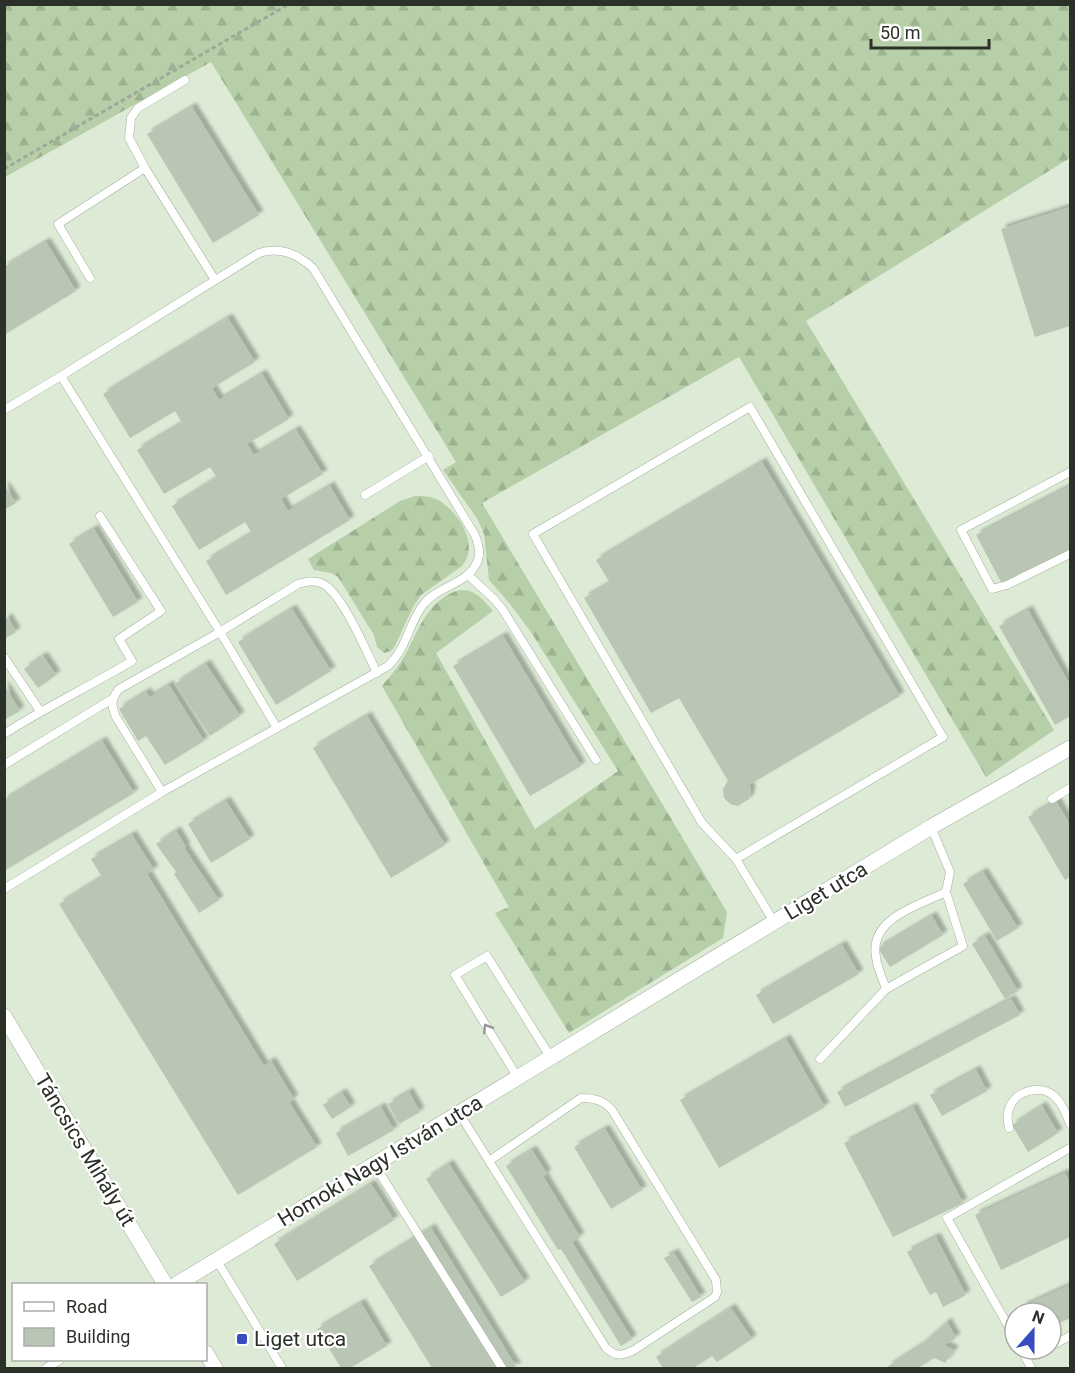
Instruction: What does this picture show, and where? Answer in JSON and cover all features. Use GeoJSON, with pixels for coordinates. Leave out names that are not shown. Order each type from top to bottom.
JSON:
{"type":"FeatureCollection","features":[{"type":"Feature","properties":{"kind":"street","name":"Liget utca"},"geometry":{"type":"LineString","coordinates":[[584,1038],[931,827],[1069,751]]}},
{"type":"Feature","properties":{"kind":"street","name":"Táncsics Mihály út"},"geometry":{"type":"LineString","coordinates":[[4,1016],[164,1283]]}},
{"type":"Feature","properties":{"kind":"street","name":"Homoki Nagy István utca"},"geometry":{"type":"LineString","coordinates":[[179,1283],[584,1038]]}},
{"type":"Feature","properties":{"kind":"street"},"geometry":{"type":"LineString","coordinates":[[207,1355],[215,1368]]}},
{"type":"Feature","properties":{"kind":"lane"},"geometry":{"type":"LineString","coordinates":[[185,80],[138,108],[131,118],[129,138],[214,280]]}},
{"type":"Feature","properties":{"kind":"lane"},"geometry":{"type":"LineString","coordinates":[[90,278],[58,224],[145,168]]}},
{"type":"Feature","properties":{"kind":"lane"},"geometry":{"type":"LineString","coordinates":[[4,410],[259,253],[270,249],[280,250],[304,260],[313,268],[429,456],[478,544],[478,561],[468,575],[434,595],[424,604],[398,656],[388,666],[162,792],[4,889]]}},
{"type":"Feature","properties":{"kind":"lane"},"geometry":{"type":"LineString","coordinates":[[61,376],[220,632],[277,729]]}},
{"type":"Feature","properties":{"kind":"lane"},"geometry":{"type":"LineString","coordinates":[[736,860],[943,736],[750,407],[533,534],[702,823],[736,860],[774,922]]}},
{"type":"Feature","properties":{"kind":"lane"},"geometry":{"type":"LineString","coordinates":[[365,495],[429,456]]}},
{"type":"Feature","properties":{"kind":"lane"},"geometry":{"type":"LineString","coordinates":[[1071,472],[961,530],[992,589],[1007,585],[1071,554]]}},
{"type":"Feature","properties":{"kind":"lane"},"geometry":{"type":"LineString","coordinates":[[4,734],[40,711],[84,690],[132,661],[119,639],[162,611],[100,516]]}},
{"type":"Feature","properties":{"kind":"lane"},"geometry":{"type":"LineString","coordinates":[[468,575],[503,610],[596,760]]}},
{"type":"Feature","properties":{"kind":"lane"},"geometry":{"type":"LineString","coordinates":[[4,765],[112,699],[119,689],[220,632],[298,584],[311,581],[322,583],[332,590],[341,602],[377,673]]}},
{"type":"Feature","properties":{"kind":"lane"},"geometry":{"type":"LineString","coordinates":[[4,657],[40,711]]}},
{"type":"Feature","properties":{"kind":"lane"},"geometry":{"type":"LineString","coordinates":[[112,699],[116,717],[162,792]]}},
{"type":"Feature","properties":{"kind":"lane"},"geometry":{"type":"LineString","coordinates":[[1052,799],[1071,788]]}},
{"type":"Feature","properties":{"kind":"lane"},"geometry":{"type":"LineString","coordinates":[[820,1059],[886,989],[963,946],[946,892],[950,872],[931,827]]}},
{"type":"Feature","properties":{"kind":"lane"},"geometry":{"type":"LineString","coordinates":[[886,989],[876,958],[877,934],[895,917],[946,892]]}},
{"type":"Feature","properties":{"kind":"lane"},"geometry":{"type":"LineString","coordinates":[[518,1078],[455,975],[487,956],[551,1058]]}},
{"type":"Feature","properties":{"kind":"lane"},"geometry":{"type":"LineString","coordinates":[[1009,1128],[1007,1118],[1012,1102],[1025,1093],[1038,1089],[1054,1096],[1071,1124]]}},
{"type":"Feature","properties":{"kind":"lane"},"geometry":{"type":"LineString","coordinates":[[459,1113],[489,1161],[606,1348],[612,1354],[619,1356],[634,1350],[715,1297],[716,1280],[612,1110],[603,1102],[597,1099],[581,1098],[489,1161]]}},
{"type":"Feature","properties":{"kind":"lane"},"geometry":{"type":"LineString","coordinates":[[1003,1317],[947,1218],[1071,1148]]}},
{"type":"Feature","properties":{"kind":"lane"},"geometry":{"type":"LineString","coordinates":[[374,1164],[502,1368]]}},
{"type":"Feature","properties":{"kind":"lane"},"geometry":{"type":"LineString","coordinates":[[216,1259],[282,1368]]}},
{"type":"Feature","properties":{"kind":"path"},"geometry":{"type":"LineString","coordinates":[[4,169],[289,4]]}},
{"type":"Feature","properties":{"kind":"green space"},"geometry":{"type":"Polygon","coordinates":[[[5,5],[1070,5],[1070,158],[806,321],[1054,730],[986,777],[739,357],[482,503],[727,912],[723,938],[569,1033],[495,913],[509,907],[382,686],[400,663],[427,614],[441,599],[458,591],[475,593],[493,611],[436,653],[535,829],[618,771],[531,632],[489,580],[484,534],[478,520],[443,470],[456,462],[211,62],[5,177],[5,5]]]}},
{"type":"Feature","properties":{"kind":"green space"},"geometry":{"type":"Polygon","coordinates":[[[415,496],[435,499],[446,505],[465,530],[469,549],[462,566],[421,595],[395,646],[391,651],[384,653],[377,647],[374,635],[338,577],[331,573],[314,570],[308,559],[400,501],[415,496]]]}},
{"type":"Feature","properties":{"kind":"building"},"geometry":{"type":"Polygon","coordinates":[[[192,107],[259,215],[213,243],[147,134],[192,107]]]}},
{"type":"Feature","properties":{"kind":"building"},"geometry":{"type":"Polygon","coordinates":[[[1070,207],[1070,326],[1035,337],[1001,229],[1070,207]]]}},
{"type":"Feature","properties":{"kind":"building"},"geometry":{"type":"Polygon","coordinates":[[[46,242],[76,291],[4,335],[4,267],[46,242]]]}},
{"type":"Feature","properties":{"kind":"building"},"geometry":{"type":"Polygon","coordinates":[[[228,318],[255,362],[212,388],[219,400],[262,374],[289,419],[247,444],[254,455],[296,430],[323,474],[281,499],[288,511],[330,486],[350,520],[226,595],[206,561],[252,533],[245,522],[199,550],[172,506],[217,478],[210,467],[164,494],[137,450],[182,423],[175,411],[130,438],[103,394],[228,318]]]}},
{"type":"Feature","properties":{"kind":"building"},"geometry":{"type":"Polygon","coordinates":[[[762,462],[900,696],[749,785],[751,790],[749,799],[738,806],[730,804],[724,798],[723,789],[728,781],[679,698],[651,713],[584,598],[610,583],[596,560],[762,462]]]}},
{"type":"Feature","properties":{"kind":"building"},"geometry":{"type":"Polygon","coordinates":[[[4,485],[16,503],[4,510],[4,485]]]}},
{"type":"Feature","properties":{"kind":"building"},"geometry":{"type":"Polygon","coordinates":[[[1070,486],[1070,549],[1002,584],[976,535],[1070,486]]]}},
{"type":"Feature","properties":{"kind":"building"},"geometry":{"type":"Polygon","coordinates":[[[94,529],[138,602],[113,617],[69,544],[94,529]]]}},
{"type":"Feature","properties":{"kind":"building"},"geometry":{"type":"Polygon","coordinates":[[[292,609],[331,671],[276,705],[238,642],[292,609]]]}},
{"type":"Feature","properties":{"kind":"building"},"geometry":{"type":"Polygon","coordinates":[[[1028,610],[1068,682],[1070,681],[1070,716],[1055,725],[999,626],[1028,610]]]}},
{"type":"Feature","properties":{"kind":"building"},"geometry":{"type":"Polygon","coordinates":[[[8,618],[16,632],[4,639],[4,620],[8,618]]]}},
{"type":"Feature","properties":{"kind":"building"},"geometry":{"type":"Polygon","coordinates":[[[503,636],[581,766],[530,796],[453,666],[503,636]]]}},
{"type":"Feature","properties":{"kind":"building"},"geometry":{"type":"Polygon","coordinates":[[[43,656],[56,675],[38,688],[24,669],[43,656]]]}},
{"type":"Feature","properties":{"kind":"building"},"geometry":{"type":"Polygon","coordinates":[[[206,664],[240,716],[210,736],[175,684],[206,664]]]}},
{"type":"Feature","properties":{"kind":"building"},"geometry":{"type":"Polygon","coordinates":[[[4,685],[20,711],[4,720],[4,685]]]}},
{"type":"Feature","properties":{"kind":"building"},"geometry":{"type":"Polygon","coordinates":[[[169,685],[204,741],[165,765],[146,736],[138,741],[119,709],[146,692],[150,697],[169,685]]]}},
{"type":"Feature","properties":{"kind":"building"},"geometry":{"type":"Polygon","coordinates":[[[367,716],[445,845],[391,878],[313,748],[367,716]]]}},
{"type":"Feature","properties":{"kind":"building"},"geometry":{"type":"Polygon","coordinates":[[[102,741],[134,793],[4,871],[4,800],[102,741]]]}},
{"type":"Feature","properties":{"kind":"building"},"geometry":{"type":"Polygon","coordinates":[[[226,801],[250,839],[211,863],[188,824],[226,801]]]}},
{"type":"Feature","properties":{"kind":"building"},"geometry":{"type":"Polygon","coordinates":[[[1056,801],[1070,823],[1070,877],[1065,880],[1028,817],[1056,801]]]}},
{"type":"Feature","properties":{"kind":"building"},"geometry":{"type":"Polygon","coordinates":[[[176,831],[186,847],[184,848],[219,900],[199,913],[174,874],[176,872],[156,844],[176,831]]]}},
{"type":"Feature","properties":{"kind":"building"},"geometry":{"type":"Polygon","coordinates":[[[132,835],[154,870],[147,874],[264,1066],[271,1061],[294,1099],[289,1102],[317,1147],[238,1195],[59,904],[102,877],[91,859],[132,835]]]}},
{"type":"Feature","properties":{"kind":"building"},"geometry":{"type":"Polygon","coordinates":[[[983,872],[1018,928],[997,941],[963,884],[983,872]]]}},
{"type":"Feature","properties":{"kind":"building"},"geometry":{"type":"Polygon","coordinates":[[[932,916],[943,935],[890,967],[878,948],[932,916]]]}},
{"type":"Feature","properties":{"kind":"building"},"geometry":{"type":"Polygon","coordinates":[[[985,936],[1018,991],[1005,999],[972,944],[985,936]]]}},
{"type":"Feature","properties":{"kind":"building"},"geometry":{"type":"Polygon","coordinates":[[[842,945],[859,974],[773,1024],[756,995],[842,945]]]}},
{"type":"Feature","properties":{"kind":"building"},"geometry":{"type":"Polygon","coordinates":[[[1011,999],[1020,1015],[845,1107],[837,1092],[1011,999]]]}},
{"type":"Feature","properties":{"kind":"building"},"geometry":{"type":"Polygon","coordinates":[[[786,1039],[825,1107],[719,1168],[680,1100],[786,1039]]]}},
{"type":"Feature","properties":{"kind":"building"},"geometry":{"type":"Polygon","coordinates":[[[976,1070],[987,1091],[942,1116],[930,1095],[976,1070]]]}},
{"type":"Feature","properties":{"kind":"building"},"geometry":{"type":"Polygon","coordinates":[[[409,1092],[420,1112],[399,1124],[388,1104],[409,1092]]]}},
{"type":"Feature","properties":{"kind":"building"},"geometry":{"type":"Polygon","coordinates":[[[342,1093],[351,1107],[332,1119],[323,1105],[342,1093]]]}},
{"type":"Feature","properties":{"kind":"building"},"geometry":{"type":"Polygon","coordinates":[[[1042,1106],[1058,1133],[1028,1152],[1012,1125],[1042,1106]]]}},
{"type":"Feature","properties":{"kind":"building"},"geometry":{"type":"Polygon","coordinates":[[[381,1107],[394,1130],[348,1156],[336,1133],[381,1107]]]}},
{"type":"Feature","properties":{"kind":"building"},"geometry":{"type":"Polygon","coordinates":[[[913,1107],[963,1203],[893,1237],[844,1143],[913,1107]]]}},
{"type":"Feature","properties":{"kind":"building"},"geometry":{"type":"Polygon","coordinates":[[[605,1129],[642,1190],[611,1209],[574,1147],[605,1129]]]}},
{"type":"Feature","properties":{"kind":"building"},"geometry":{"type":"Polygon","coordinates":[[[532,1150],[547,1174],[543,1176],[580,1237],[572,1242],[632,1339],[621,1346],[506,1166],[532,1150]]]}},
{"type":"Feature","properties":{"kind":"building"},"geometry":{"type":"Polygon","coordinates":[[[449,1164],[525,1282],[501,1297],[426,1179],[449,1164]]]}},
{"type":"Feature","properties":{"kind":"building"},"geometry":{"type":"Polygon","coordinates":[[[1065,1173],[1070,1184],[1070,1237],[1001,1270],[975,1215],[1065,1173]]]}},
{"type":"Feature","properties":{"kind":"building"},"geometry":{"type":"Polygon","coordinates":[[[371,1184],[394,1220],[297,1281],[274,1244],[371,1184]]]}},
{"type":"Feature","properties":{"kind":"building"},"geometry":{"type":"Polygon","coordinates":[[[431,1228],[517,1368],[432,1368],[369,1266],[431,1228]]]}},
{"type":"Feature","properties":{"kind":"building"},"geometry":{"type":"Polygon","coordinates":[[[936,1237],[966,1295],[943,1307],[936,1292],[930,1295],[907,1252],[936,1237]]]}},
{"type":"Feature","properties":{"kind":"building"},"geometry":{"type":"Polygon","coordinates":[[[674,1253],[701,1297],[692,1302],[664,1258],[674,1253]]]}},
{"type":"Feature","properties":{"kind":"building"},"geometry":{"type":"Polygon","coordinates":[[[1070,1285],[1070,1318],[1063,1321],[1063,1301],[1035,1301],[1070,1285]]]}},
{"type":"Feature","properties":{"kind":"building"},"geometry":{"type":"Polygon","coordinates":[[[361,1303],[387,1346],[350,1368],[341,1368],[317,1329],[361,1303]]]}},
{"type":"Feature","properties":{"kind":"building"},"geometry":{"type":"Polygon","coordinates":[[[731,1308],[752,1339],[717,1362],[712,1356],[693,1368],[663,1368],[656,1357],[731,1308]]]}},
{"type":"Feature","properties":{"kind":"building"},"geometry":{"type":"Polygon","coordinates":[[[947,1322],[956,1338],[944,1345],[954,1350],[945,1363],[934,1358],[918,1368],[887,1367],[920,1346],[947,1322]]]}},
{"type":"Feature","properties":{"kind":"place","name":"Liget utca"},"geometry":{"type":"Point","coordinates":[242,1339]}}]}
